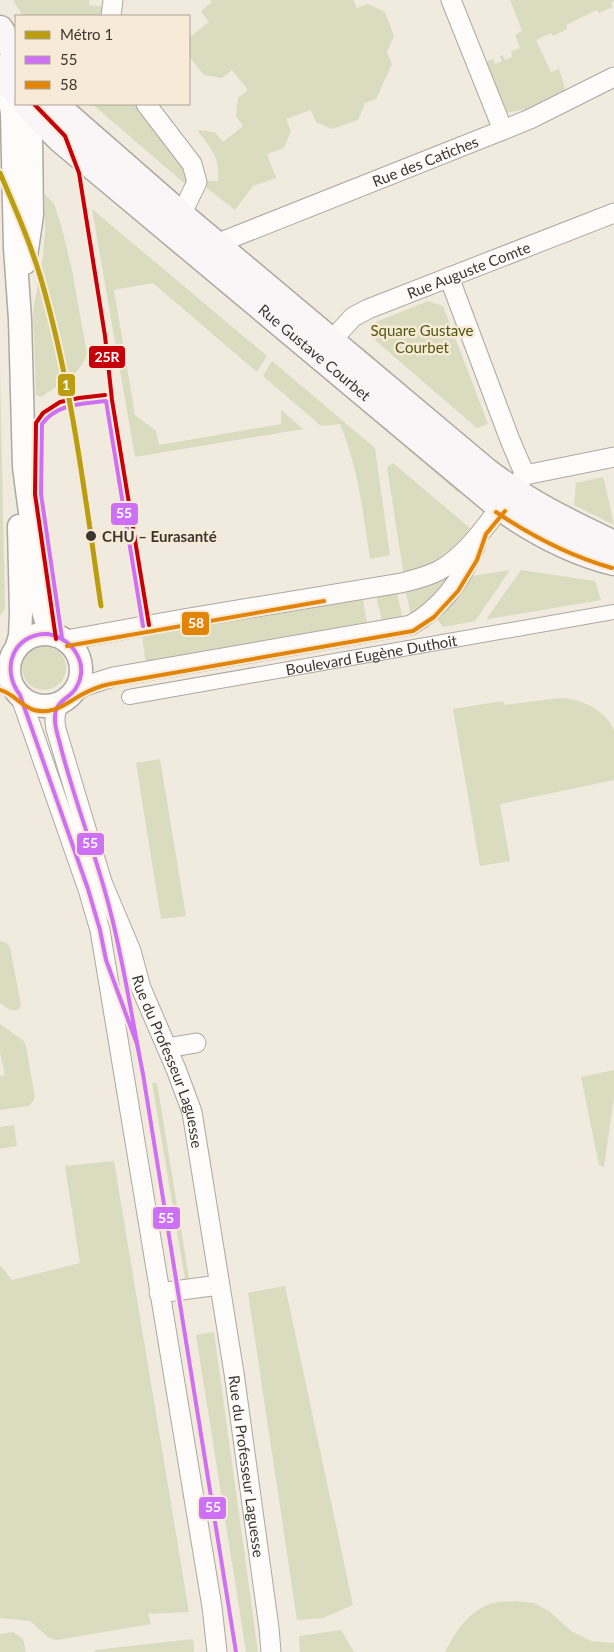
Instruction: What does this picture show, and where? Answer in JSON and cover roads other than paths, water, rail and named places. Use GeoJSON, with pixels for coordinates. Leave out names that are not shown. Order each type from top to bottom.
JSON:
{"type":"FeatureCollection","features":[{"type":"Feature","properties":{"kind":"main road"},"geometry":{"type":"LineString","coordinates":[[0,29],[9,73]]}},
{"type":"Feature","properties":{"kind":"main road","name":"Rue Gustave Courbet"},"geometry":{"type":"LineString","coordinates":[[27,112],[181,215],[512,491],[536,531],[574,548],[614,562]]}},
{"type":"Feature","properties":{"kind":"main road","name":"Rue Gustave Courbet"},"geometry":{"type":"LineString","coordinates":[[27,112],[512,491],[614,544]]}},
{"type":"Feature","properties":{"kind":"street"},"geometry":{"type":"LineString","coordinates":[[111,15],[113,0]]}},
{"type":"Feature","properties":{"kind":"street"},"geometry":{"type":"LineString","coordinates":[[451,0],[503,130]]}},
{"type":"Feature","properties":{"kind":"street"},"geometry":{"type":"LineString","coordinates":[[9,73],[11,102],[15,104]]}},
{"type":"Feature","properties":{"kind":"street","name":"Rue des Catiches"},"geometry":{"type":"LineString","coordinates":[[216,244],[530,119],[614,77]]}},
{"type":"Feature","properties":{"kind":"street"},"geometry":{"type":"LineString","coordinates":[[16,105],[27,112],[31,137],[32,215],[20,319],[22,425],[28,504],[43,611],[48,628],[75,650],[81,668],[79,682],[66,698],[47,705],[28,701],[12,689],[9,668],[10,655],[20,636],[19,503],[22,425]]}},
{"type":"Feature","properties":{"kind":"street"},"geometry":{"type":"LineString","coordinates":[[147,105],[192,164],[197,182],[181,215]]}},
{"type":"Feature","properties":{"kind":"street","name":"Rue Auguste Comte"},"geometry":{"type":"LineString","coordinates":[[332,340],[358,314],[614,213]]}},
{"type":"Feature","properties":{"kind":"street"},"geometry":{"type":"LineString","coordinates":[[450,277],[515,454],[512,491],[614,458]]}},
{"type":"Feature","properties":{"kind":"street","name":"Boulevard Eugène Duthoit"},"geometry":{"type":"LineString","coordinates":[[61,638],[401,583],[438,571],[450,564],[481,532],[512,491]]}},
{"type":"Feature","properties":{"kind":"street","name":"Boulevard Eugène Duthoit"},"geometry":{"type":"LineString","coordinates":[[66,698],[85,686],[113,677],[411,625],[437,608],[449,593],[471,557],[481,532]]}},
{"type":"Feature","properties":{"kind":"street","name":"Boulevard Eugène Duthoit"},"geometry":{"type":"LineString","coordinates":[[129,697],[614,612]]}},
{"type":"Feature","properties":{"kind":"street"},"geometry":{"type":"LineString","coordinates":[[10,655],[31,636],[46,634],[61,638]]}},
{"type":"Feature","properties":{"kind":"street","name":"Rue du Professeur Laguesse"},"geometry":{"type":"LineString","coordinates":[[12,689],[86,881],[100,930],[214,1625],[216,1652]]}},
{"type":"Feature","properties":{"kind":"street","name":"Rue du Professeur Laguesse"},"geometry":{"type":"LineString","coordinates":[[66,698],[57,706],[55,716],[56,729],[80,812],[102,882],[131,951],[144,996],[192,1112],[234,1373],[271,1652]]}},
{"type":"Feature","properties":{"kind":"street"},"geometry":{"type":"LineString","coordinates":[[167,1048],[196,1043]]}},
{"type":"Feature","properties":{"kind":"street"},"geometry":{"type":"LineString","coordinates":[[159,1293],[219,1285]]}},
{"type":"Feature","properties":{"kind":"metro line","name":"1"},"geometry":{"type":"LineString","coordinates":[[0,173],[32,252],[52,319],[77,441],[101,606]]}},
{"type":"Feature","properties":{"kind":"place","name":"CHU – Eurasanté"},"geometry":{"type":"Point","coordinates":[91,536]}},
{"type":"Feature","properties":{"kind":"park label","name":"Square Gustave Courbet"},"geometry":{"type":"Point","coordinates":[422,338]}}]}
